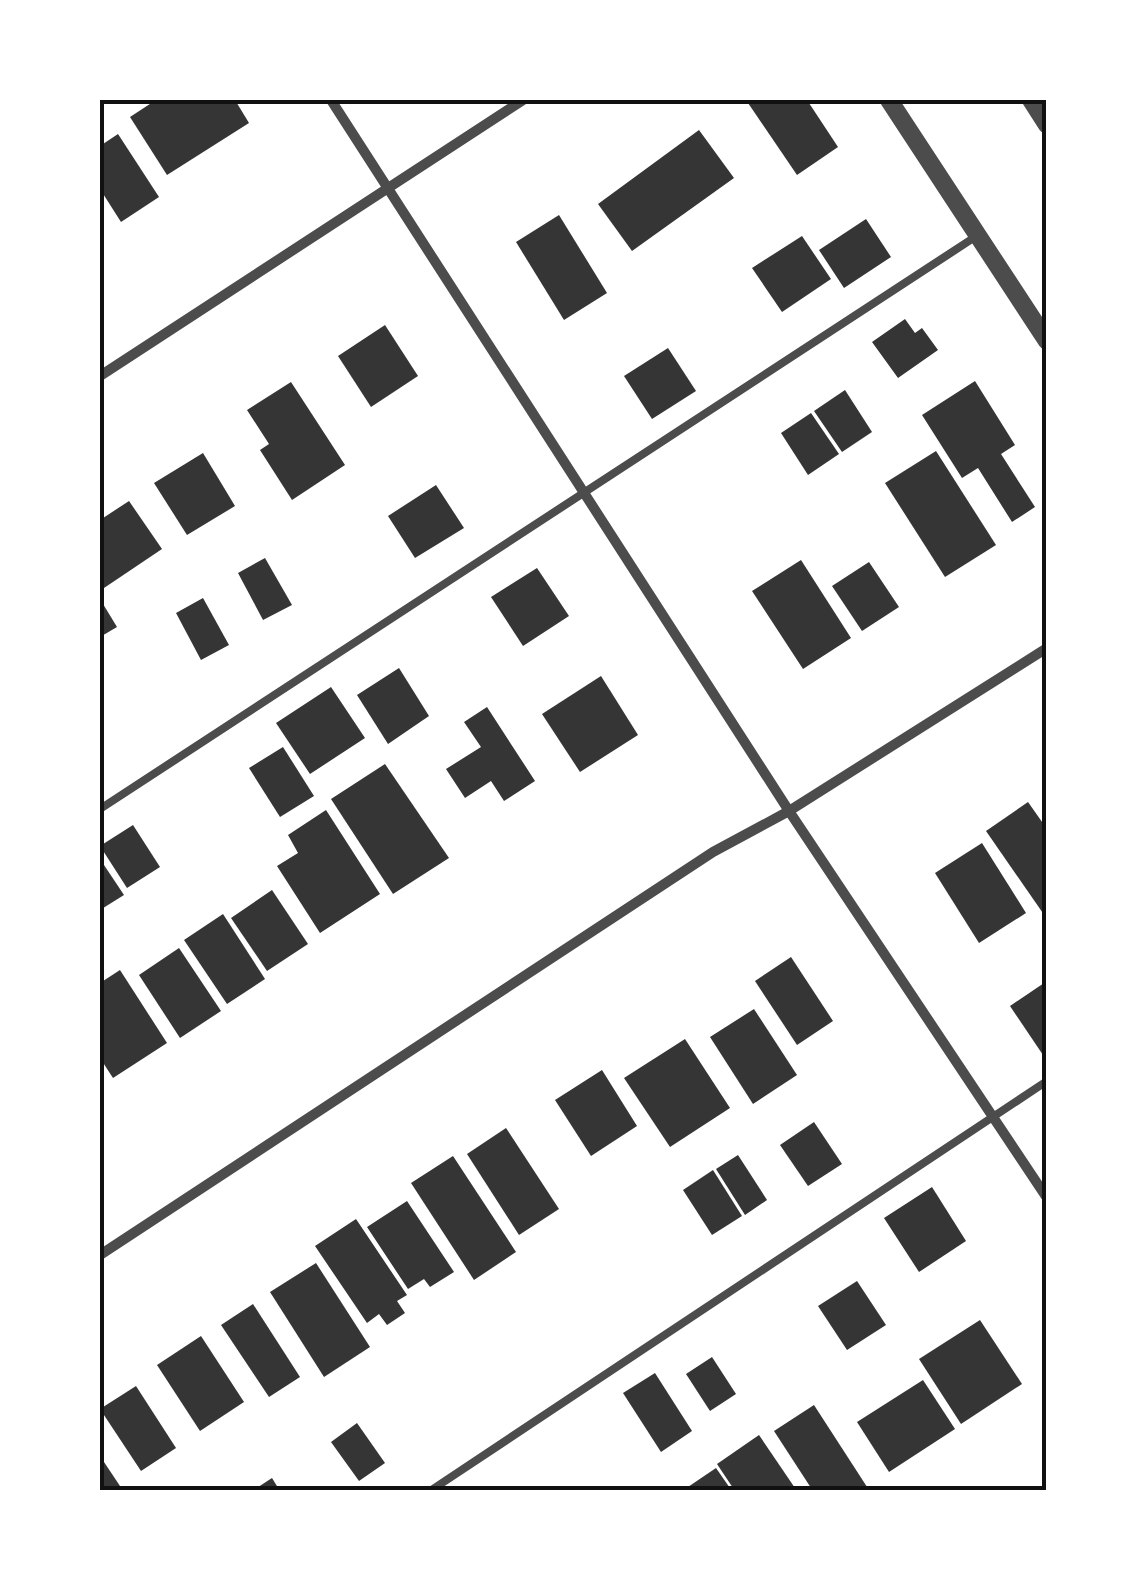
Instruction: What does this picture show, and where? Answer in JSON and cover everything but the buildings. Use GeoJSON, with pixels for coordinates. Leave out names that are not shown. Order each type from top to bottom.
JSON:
{"type":"FeatureCollection","features":[{"type":"Feature","properties":{"kind":"street"},"geometry":{"type":"LineString","coordinates":[[331,100],[390,186],[789,811],[1047,1198]]}},
{"type":"Feature","properties":{"kind":"street"},"geometry":{"type":"LineString","coordinates":[[100,376],[524,100]]}},
{"type":"Feature","properties":{"kind":"street"},"geometry":{"type":"LineString","coordinates":[[889,100],[1047,341]]}},
{"type":"Feature","properties":{"kind":"street"},"geometry":{"type":"LineString","coordinates":[[1031,100],[1047,125]]}},
{"type":"Feature","properties":{"kind":"street"},"geometry":{"type":"LineString","coordinates":[[100,1255],[714,852],[789,811],[1047,648]]}},
{"type":"Feature","properties":{"kind":"lane"},"geometry":{"type":"LineString","coordinates":[[100,809],[978,235]]}},
{"type":"Feature","properties":{"kind":"lane"},"geometry":{"type":"LineString","coordinates":[[430,1491],[1047,1081]]}}]}
